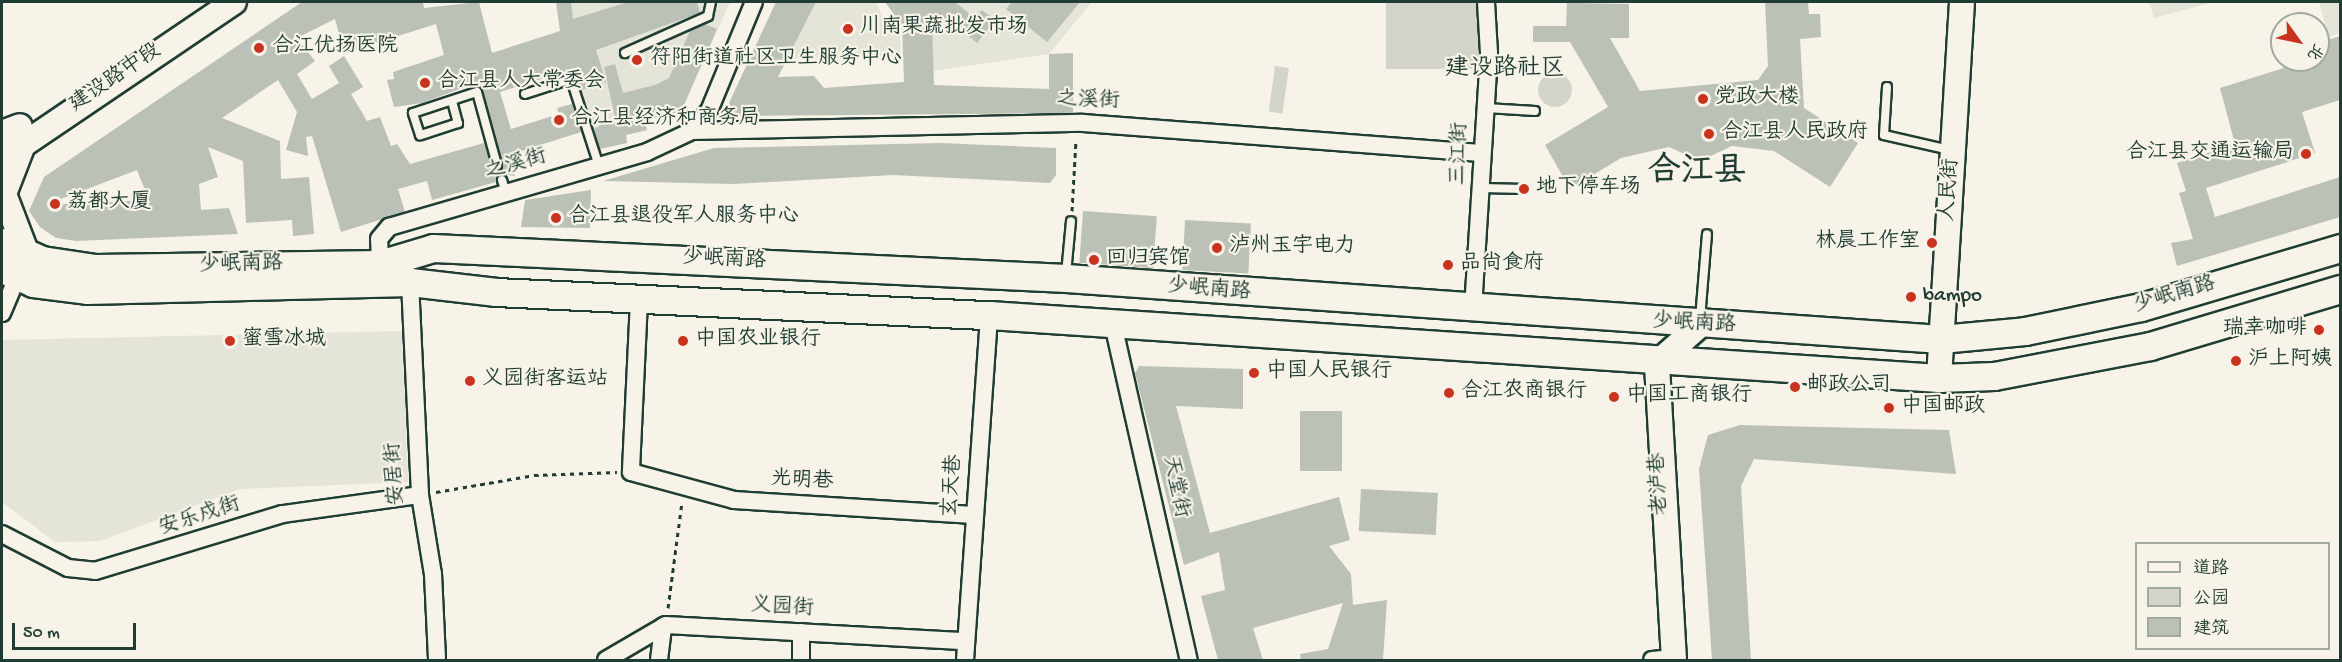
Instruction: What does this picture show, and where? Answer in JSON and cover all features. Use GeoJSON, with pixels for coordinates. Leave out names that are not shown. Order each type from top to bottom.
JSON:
{"type":"FeatureCollection","features":[{"type":"Feature","properties":{"kind":"main road","name":"少岷南路"},"geometry":{"type":"LineString","coordinates":[[2,242],[15,267],[87,290],[410,282],[639,300],[989,315],[1657,363],[1939,378],[1994,376],[2150,346],[2340,289]]}},
{"type":"Feature","properties":{"kind":"main road","name":"少岷南路"},"geometry":{"type":"LineString","coordinates":[[15,267],[380,264],[433,248],[1066,278],[1699,326],[1941,339],[2025,331],[2141,307],[2340,248]]}},
{"type":"Feature","properties":{"kind":"main road"},"geometry":{"type":"LineString","coordinates":[[821,309],[811,288],[823,267]]}},
{"type":"Feature","properties":{"kind":"main road"},"geometry":{"type":"LineString","coordinates":[[1560,356],[1575,336],[1566,315]]}},
{"type":"Feature","properties":{"kind":"street","name":"建设路中段"},"geometry":{"type":"LineString","coordinates":[[2,159],[12,135],[208,2]]}},
{"type":"Feature","properties":{"kind":"street","name":"建设路中段"},"geometry":{"type":"LineString","coordinates":[[12,135],[234,2]]}},
{"type":"Feature","properties":{"kind":"street","name":"之溪街"},"geometry":{"type":"LineString","coordinates":[[380,264],[379,239],[389,227],[504,187],[599,166],[665,146],[692,131],[709,111],[754,2]]}},
{"type":"Feature","properties":{"kind":"street","name":"三江街"},"geometry":{"type":"LineString","coordinates":[[1473,309],[1482,188],[1486,2]]}},
{"type":"Feature","properties":{"kind":"street","name":"人民街"},"geometry":{"type":"LineString","coordinates":[[1939,378],[1962,2]]}},
{"type":"Feature","properties":{"kind":"street","name":"之溪街"},"geometry":{"type":"LineString","coordinates":[[692,131],[1077,123],[1481,153]]}},
{"type":"Feature","properties":{"kind":"street"},"geometry":{"type":"LineString","coordinates":[[2,312],[15,267],[4,194],[12,135]]}},
{"type":"Feature","properties":{"kind":"street","name":"安居街"},"geometry":{"type":"LineString","coordinates":[[410,282],[420,495],[433,574],[437,660]]}},
{"type":"Feature","properties":{"kind":"street"},"geometry":{"type":"LineString","coordinates":[[631,472],[639,300]]}},
{"type":"Feature","properties":{"kind":"street","name":"玄天巷"},"geometry":{"type":"LineString","coordinates":[[965,660],[989,315]]}},
{"type":"Feature","properties":{"kind":"street","name":"天堂街"},"geometry":{"type":"LineString","coordinates":[[1113,324],[1189,660]]}},
{"type":"Feature","properties":{"kind":"street"},"geometry":{"type":"LineString","coordinates":[[1657,363],[1699,326]]}},
{"type":"Feature","properties":{"kind":"street","name":"老泸巷"},"geometry":{"type":"LineString","coordinates":[[1657,363],[1667,660]]}},
{"type":"Feature","properties":{"kind":"street","name":"光明巷"},"geometry":{"type":"LineString","coordinates":[[631,472],[734,500],[974,515]]}},
{"type":"Feature","properties":{"kind":"street","name":"安乐戍街"},"geometry":{"type":"LineString","coordinates":[[2,534],[68,568],[95,571],[284,514],[420,495]]}},
{"type":"Feature","properties":{"kind":"street"},"geometry":{"type":"LineString","coordinates":[[606,660],[665,625]]}},
{"type":"Feature","properties":{"kind":"street"},"geometry":{"type":"LineString","coordinates":[[659,660],[665,625]]}},
{"type":"Feature","properties":{"kind":"street","name":"义园街"},"geometry":{"type":"LineString","coordinates":[[665,625],[966,641]]}},
{"type":"Feature","properties":{"kind":"street"},"geometry":{"type":"LineString","coordinates":[[801,632],[801,660]]}},
{"type":"Feature","properties":{"kind":"lane"},"geometry":{"type":"LineString","coordinates":[[625,53],[708,16],[711,2]]}},
{"type":"Feature","properties":{"kind":"lane"},"geometry":{"type":"LineString","coordinates":[[525,94],[572,79],[599,166]]}},
{"type":"Feature","properties":{"kind":"lane"},"geometry":{"type":"LineString","coordinates":[[1887,87],[1884,135],[1953,151]]}},
{"type":"Feature","properties":{"kind":"lane"},"geometry":{"type":"LineString","coordinates":[[452,101],[458,123],[420,135],[413,112],[477,92],[498,165]]}},
{"type":"Feature","properties":{"kind":"lane"},"geometry":{"type":"LineString","coordinates":[[1485,108],[1535,111]]}},
{"type":"Feature","properties":{"kind":"lane"},"geometry":{"type":"LineString","coordinates":[[1482,188],[1524,189]]}},
{"type":"Feature","properties":{"kind":"lane"},"geometry":{"type":"LineString","coordinates":[[1066,278],[1071,221]]}},
{"type":"Feature","properties":{"kind":"lane"},"geometry":{"type":"LineString","coordinates":[[1699,326],[1707,234]]}},
{"type":"Feature","properties":{"kind":"path"},"geometry":{"type":"LineString","coordinates":[[1071,221],[1077,123]]}},
{"type":"Feature","properties":{"kind":"path"},"geometry":{"type":"LineString","coordinates":[[420,495],[534,475],[631,472]]}},
{"type":"Feature","properties":{"kind":"path"},"geometry":{"type":"LineString","coordinates":[[665,625],[684,485]]}},
{"type":"Feature","properties":{"kind":"shaded area","name":"符阳街道社区卫生服务中心"},"geometry":{"type":"Polygon","coordinates":[[[556,2],[730,2],[685,103],[645,120],[647,130],[626,135],[627,143],[596,150],[556,2]]]}},
{"type":"Feature","properties":{"kind":"shaded area","name":"川南果蔬批发市场"},"geometry":{"type":"Polygon","coordinates":[[[816,2],[877,2],[883,19],[900,32],[901,57],[787,59],[816,2]]]}},
{"type":"Feature","properties":{"kind":"shaded area"},"geometry":{"type":"Polygon","coordinates":[[[903,2],[1092,2],[1049,54],[933,71],[931,23],[903,2]]]}},
{"type":"Feature","properties":{"kind":"shaded area"},"geometry":{"type":"Polygon","coordinates":[[[2149,2],[2214,2],[2154,18],[2149,2]]]}},
{"type":"Feature","properties":{"kind":"shaded area"},"geometry":{"type":"Polygon","coordinates":[[[2319,2],[2340,2],[2340,33],[2330,37],[2330,12],[2322,12],[2319,2]]]}},
{"type":"Feature","properties":{"kind":"shaded area"},"geometry":{"type":"Polygon","coordinates":[[[402,331],[408,482],[240,489],[100,541],[55,542],[2,502],[2,340],[402,331]]]}},
{"type":"Feature","properties":{"kind":"green space"},"geometry":{"type":"Polygon","coordinates":[[[1386,2],[1478,2],[1478,69],[1386,69],[1386,2]]]}},
{"type":"Feature","properties":{"kind":"green space"},"geometry":{"type":"Polygon","coordinates":[[[1275,66],[1289,68],[1282,114],[1269,112],[1275,66]]]}},
{"type":"Feature","properties":{"kind":"green space"},"geometry":{"type":"Polygon","coordinates":[[[1555,73],[1567,78],[1572,90],[1567,102],[1555,107],[1543,102],[1538,90],[1543,78],[1555,73]]]}},
{"type":"Feature","properties":{"kind":"building"},"geometry":{"type":"Polygon","coordinates":[[[302,2],[423,2],[424,8],[479,2],[492,53],[560,31],[556,2],[571,2],[573,19],[628,2],[697,2],[700,13],[596,50],[606,82],[581,90],[573,69],[500,92],[511,129],[559,114],[557,108],[572,104],[581,132],[509,155],[515,176],[501,174],[496,182],[432,200],[427,181],[398,189],[405,212],[341,232],[312,136],[306,137],[308,156],[286,150],[297,112],[278,80],[222,118],[280,141],[281,179],[309,177],[314,234],[293,236],[292,220],[246,223],[243,161],[208,147],[218,177],[199,184],[201,210],[229,208],[238,234],[76,241],[56,238],[40,227],[29,211],[44,177],[302,2]],[[335,19],[297,38],[315,61],[297,74],[312,99],[339,83],[329,66],[344,56],[363,87],[351,94],[367,121],[380,117],[391,146],[397,144],[410,164],[484,143],[492,169],[502,169],[481,81],[422,103],[394,107],[387,80],[394,79],[393,72],[444,55],[436,24],[344,53],[335,19]],[[137,170],[45,205],[149,200],[137,170]]]}},
{"type":"Feature","properties":{"kind":"building"},"geometry":{"type":"Polygon","coordinates":[[[776,2],[816,2],[778,77],[814,76],[824,88],[904,82],[902,25],[885,2],[955,2],[975,18],[982,10],[995,20],[977,43],[952,22],[932,23],[934,85],[1049,89],[1049,54],[1073,53],[1073,113],[735,116],[729,103],[776,2]]]}},
{"type":"Feature","properties":{"kind":"building"},"geometry":{"type":"Polygon","coordinates":[[[1012,2],[1080,2],[1047,42],[1006,9],[1012,2]]]}},
{"type":"Feature","properties":{"kind":"building","name":"党政大楼"},"geometry":{"type":"Polygon","coordinates":[[[1765,2],[1808,2],[1809,14],[1820,14],[1821,37],[1800,39],[1804,108],[1858,143],[1830,187],[1774,151],[1732,146],[1700,161],[1669,147],[1621,158],[1570,189],[1545,145],[1608,107],[1570,42],[1533,42],[1533,26],[1566,26],[1567,3],[1629,4],[1629,38],[1610,38],[1640,91],[1758,80],[1768,66],[1765,2]]]}},
{"type":"Feature","properties":{"kind":"building"},"geometry":{"type":"Polygon","coordinates":[[[705,24],[717,29],[681,112],[645,120],[647,130],[626,135],[627,143],[600,149],[594,129],[615,117],[604,67],[615,64],[623,93],[655,85],[669,78],[690,31],[705,24]]]}},
{"type":"Feature","properties":{"kind":"building"},"geometry":{"type":"Polygon","coordinates":[[[2340,36],[2340,100],[2302,112],[2315,153],[2206,188],[2215,217],[2340,177],[2340,217],[2177,266],[2171,243],[2193,239],[2179,193],[2186,191],[2177,163],[2235,144],[2220,88],[2271,72],[2330,72],[2330,39],[2340,36]]]}},
{"type":"Feature","properties":{"kind":"building"},"geometry":{"type":"Polygon","coordinates":[[[940,143],[1056,148],[1056,175],[1050,183],[893,175],[734,184],[603,181],[714,148],[940,143]]]}},
{"type":"Feature","properties":{"kind":"building","name":"合江县退役军人服务中心"},"geometry":{"type":"Polygon","coordinates":[[[591,190],[590,228],[521,227],[525,200],[591,190]]]}},
{"type":"Feature","properties":{"kind":"building"},"geometry":{"type":"Polygon","coordinates":[[[1083,211],[1157,216],[1153,268],[1079,263],[1083,211]]]}},
{"type":"Feature","properties":{"kind":"building","name":"泸州玉宇电力"},"geometry":{"type":"Polygon","coordinates":[[[1185,220],[1251,223],[1248,273],[1182,270],[1185,220]]]}},
{"type":"Feature","properties":{"kind":"building"},"geometry":{"type":"Polygon","coordinates":[[[1139,366],[1243,369],[1243,409],[1176,406],[1210,533],[1339,497],[1350,540],[1329,546],[1351,574],[1353,605],[1387,600],[1383,660],[1301,660],[1300,654],[1328,649],[1343,603],[1253,628],[1263,660],[1218,660],[1201,596],[1225,590],[1219,552],[1184,565],[1135,373],[1139,366]]]}},
{"type":"Feature","properties":{"kind":"building"},"geometry":{"type":"Polygon","coordinates":[[[1300,411],[1342,411],[1342,471],[1300,471],[1300,411]]]}},
{"type":"Feature","properties":{"kind":"building"},"geometry":{"type":"Polygon","coordinates":[[[1740,425],[1949,430],[1956,474],[1754,459],[1741,486],[1751,660],[1712,660],[1699,469],[1708,435],[1740,425]]]}},
{"type":"Feature","properties":{"kind":"building"},"geometry":{"type":"Polygon","coordinates":[[[1361,489],[1438,493],[1436,535],[1359,531],[1361,489]]]}},
{"type":"Feature","properties":{"kind":"place","name":"川南果蔬批发市场"},"geometry":{"type":"Point","coordinates":[848,29]}},
{"type":"Feature","properties":{"kind":"place","name":"合江优扬医院"},"geometry":{"type":"Point","coordinates":[259,48]}},
{"type":"Feature","properties":{"kind":"place","name":"符阳街道社区卫生服务中心"},"geometry":{"type":"Point","coordinates":[637,60]}},
{"type":"Feature","properties":{"kind":"place","name":"合江县人大常委会"},"geometry":{"type":"Point","coordinates":[425,83]}},
{"type":"Feature","properties":{"kind":"place","name":"党政大楼"},"geometry":{"type":"Point","coordinates":[1703,99]}},
{"type":"Feature","properties":{"kind":"place","name":"合江县经济和商务局"},"geometry":{"type":"Point","coordinates":[559,120]}},
{"type":"Feature","properties":{"kind":"place","name":"合江县人民政府"},"geometry":{"type":"Point","coordinates":[1709,134]}},
{"type":"Feature","properties":{"kind":"place","name":"合江县交通运输局"},"geometry":{"type":"Point","coordinates":[2306,154]}},
{"type":"Feature","properties":{"kind":"place","name":"地下停车场"},"geometry":{"type":"Point","coordinates":[1524,189]}},
{"type":"Feature","properties":{"kind":"place","name":"荔都大厦"},"geometry":{"type":"Point","coordinates":[55,204]}},
{"type":"Feature","properties":{"kind":"place","name":"合江县退役军人服务中心"},"geometry":{"type":"Point","coordinates":[556,218]}},
{"type":"Feature","properties":{"kind":"place","name":"林晨工作室"},"geometry":{"type":"Point","coordinates":[1932,243]}},
{"type":"Feature","properties":{"kind":"place","name":"泸州玉宇电力"},"geometry":{"type":"Point","coordinates":[1217,248]}},
{"type":"Feature","properties":{"kind":"place","name":"回归宾馆"},"geometry":{"type":"Point","coordinates":[1094,260]}},
{"type":"Feature","properties":{"kind":"place","name":"品尚食府"},"geometry":{"type":"Point","coordinates":[1448,265]}},
{"type":"Feature","properties":{"kind":"place","name":"bampo"},"geometry":{"type":"Point","coordinates":[1911,297]}},
{"type":"Feature","properties":{"kind":"place","name":"瑞幸咖啡"},"geometry":{"type":"Point","coordinates":[2319,330]}},
{"type":"Feature","properties":{"kind":"place","name":"蜜雪冰城"},"geometry":{"type":"Point","coordinates":[230,341]}},
{"type":"Feature","properties":{"kind":"place","name":"中国农业银行"},"geometry":{"type":"Point","coordinates":[683,341]}},
{"type":"Feature","properties":{"kind":"place","name":"沪上阿姨"},"geometry":{"type":"Point","coordinates":[2236,361]}},
{"type":"Feature","properties":{"kind":"place","name":"中国人民银行"},"geometry":{"type":"Point","coordinates":[1254,373]}},
{"type":"Feature","properties":{"kind":"place","name":"义园街客运站"},"geometry":{"type":"Point","coordinates":[470,381]}},
{"type":"Feature","properties":{"kind":"place","name":"邮政公司"},"geometry":{"type":"Point","coordinates":[1795,387]}},
{"type":"Feature","properties":{"kind":"place","name":"合江农商银行"},"geometry":{"type":"Point","coordinates":[1449,393]}},
{"type":"Feature","properties":{"kind":"place","name":"中国工商银行"},"geometry":{"type":"Point","coordinates":[1614,397]}},
{"type":"Feature","properties":{"kind":"place","name":"中国邮政"},"geometry":{"type":"Point","coordinates":[1889,408]}},
{"type":"Feature","properties":{"kind":"district","name":"建设路社区"},"geometry":{"type":"Point","coordinates":[1505,70]}},
{"type":"Feature","properties":{"kind":"district","name":"合江县"},"geometry":{"type":"Point","coordinates":[1697,174]}}]}
